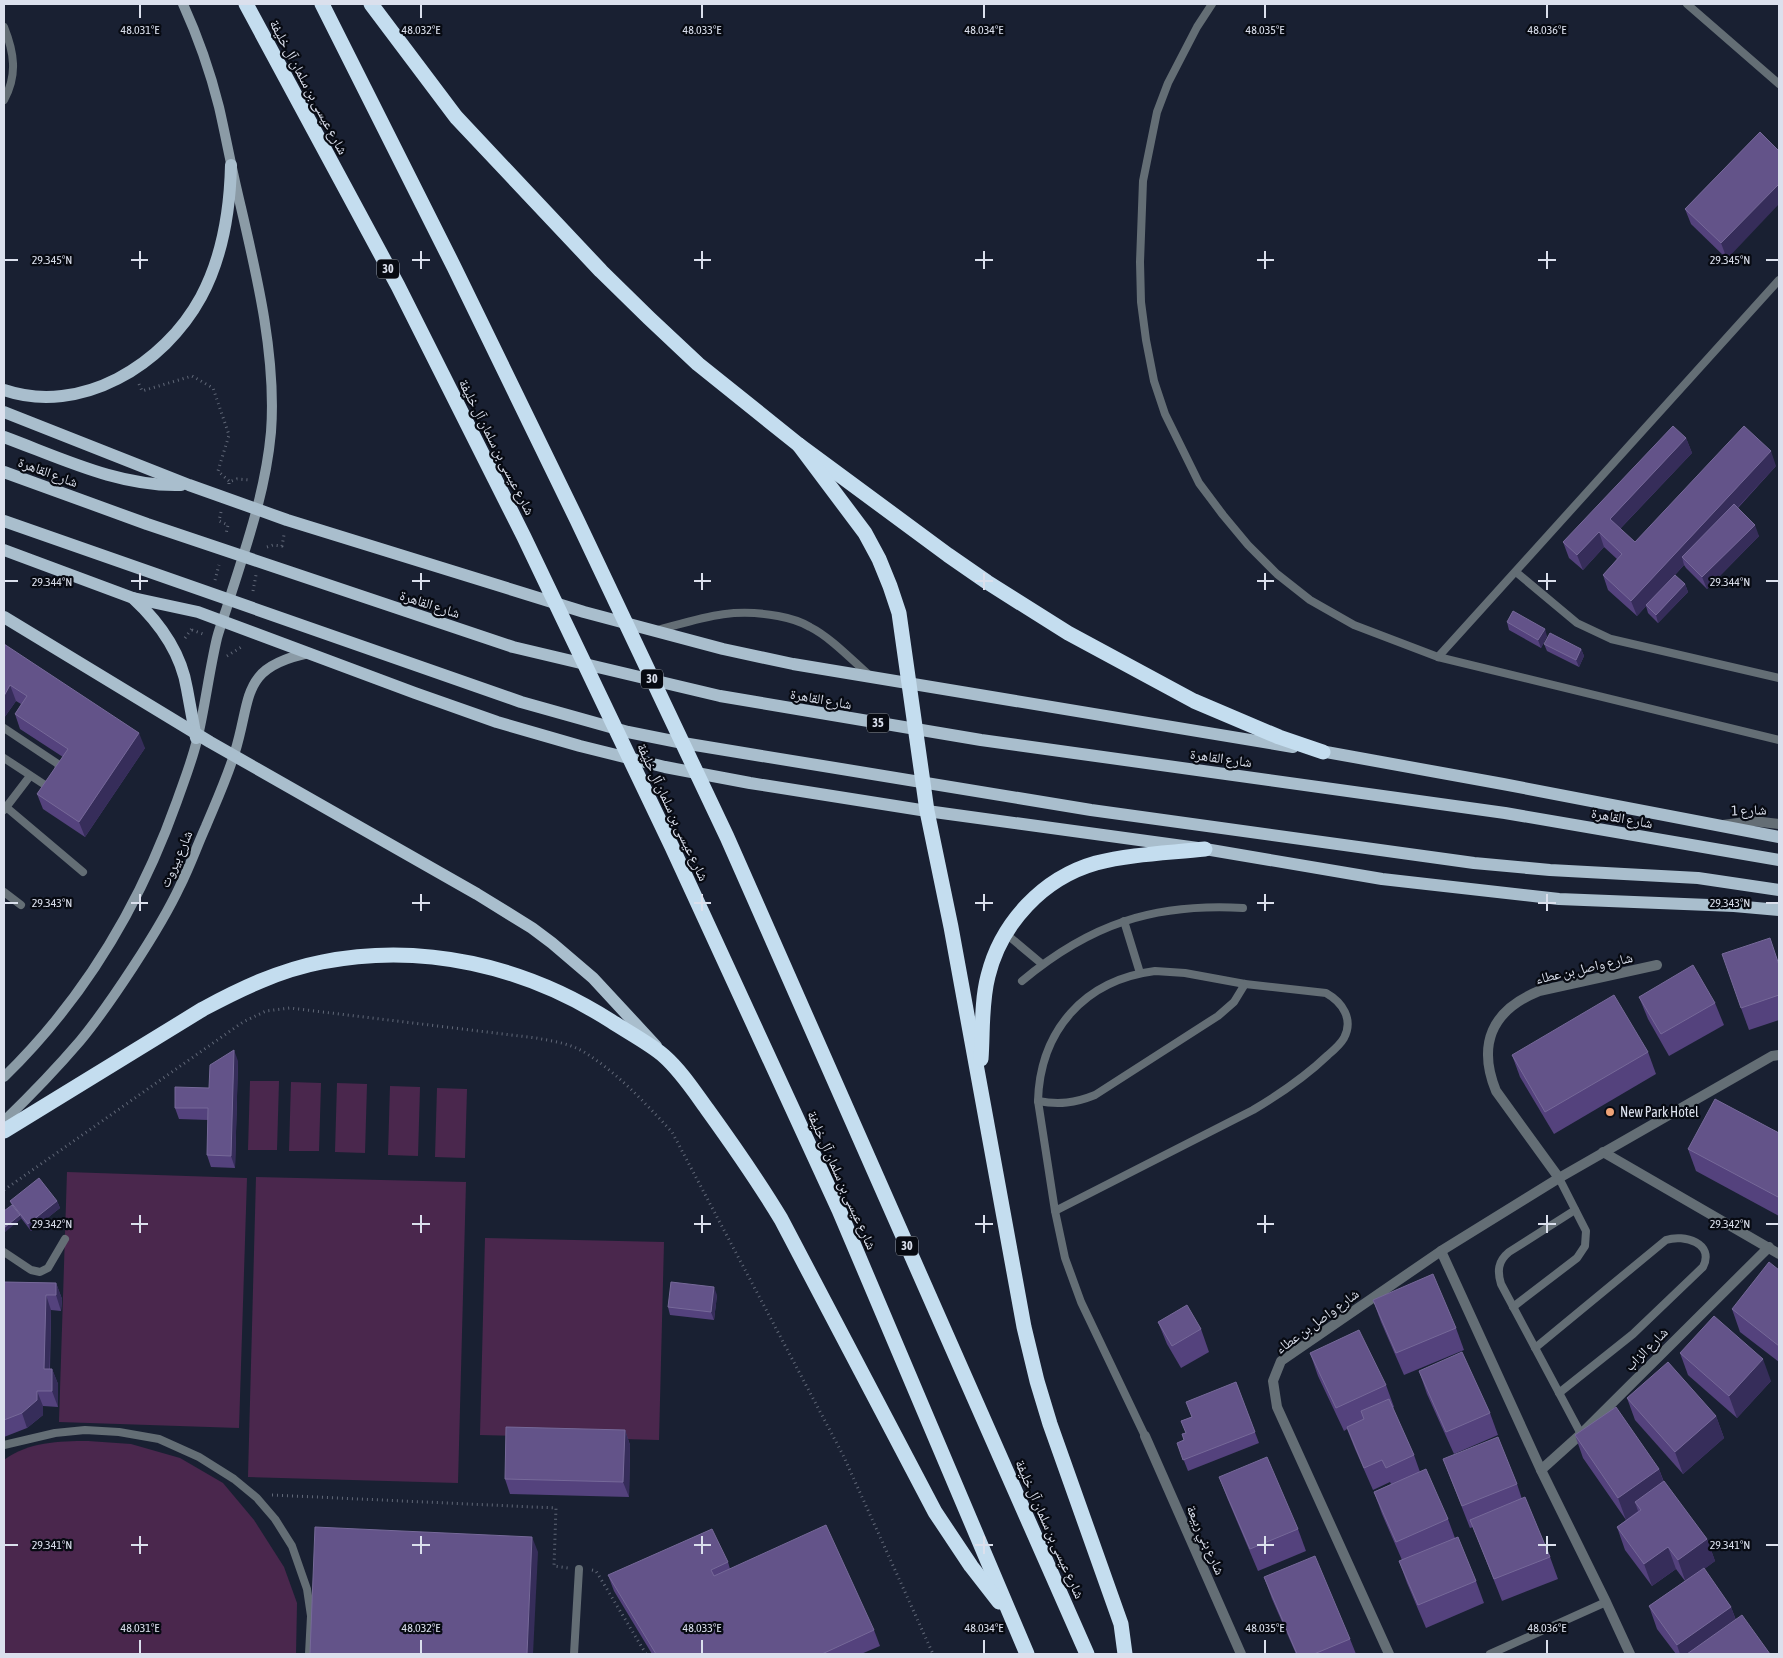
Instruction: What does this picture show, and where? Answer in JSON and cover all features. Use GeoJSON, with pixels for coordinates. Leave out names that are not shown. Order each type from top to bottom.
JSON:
{"type":"FeatureCollection","features":[{"type":"Feature","properties":{"kind":"highway","name":"شارع عيسى بن سلمان آل خليفة"},"geometry":{"type":"LineString","coordinates":[[246,4],[398,286],[524,537],[672,847],[839,1210],[1027,1654]]}},
{"type":"Feature","properties":{"kind":"highway","name":"شارع عيسى بن سلمان آل خليفة"},"geometry":{"type":"LineString","coordinates":[[322,4],[454,267],[577,520],[727,837],[1087,1654]]}},
{"type":"Feature","properties":{"kind":"highway"},"geometry":{"type":"LineString","coordinates":[[371,4],[456,117],[601,271],[698,364],[799,445],[948,555],[1003,593],[1068,633],[1194,700],[1271,733],[1323,752]]}},
{"type":"Feature","properties":{"kind":"highway"},"geometry":{"type":"LineString","coordinates":[[799,445],[864,533],[879,558],[899,614],[927,811],[980,1083],[1024,1327],[1050,1424],[1121,1624],[1126,1654]]}},
{"type":"Feature","properties":{"kind":"highway"},"geometry":{"type":"LineString","coordinates":[[980,1083],[984,999],[988,976],[995,954],[1005,933],[1035,897],[1053,883],[1074,871],[1096,863],[1118,858],[1205,849]]}},
{"type":"Feature","properties":{"kind":"highway"},"geometry":{"type":"LineString","coordinates":[[4,1131],[203,1008],[237,991],[299,968],[321,962],[386,954],[433,956],[461,960],[520,976],[570,997],[664,1056],[700,1100],[763,1189],[781,1219],[936,1512],[971,1566],[1011,1617]]}},
{"type":"Feature","properties":{"kind":"main road","name":"شارع بيروت"},"geometry":{"type":"LineString","coordinates":[[4,1077],[52,1027],[92,972],[126,918],[157,853],[188,770],[197,740],[218,638],[254,525],[264,482],[271,430],[269,366],[260,293],[212,80],[183,4]]}},
{"type":"Feature","properties":{"kind":"main road"},"geometry":{"type":"LineString","coordinates":[[4,390],[33,396],[68,395],[102,386],[132,370],[165,345],[187,319],[201,296],[218,256],[228,211],[231,165]]}},
{"type":"Feature","properties":{"kind":"main road"},"geometry":{"type":"LineString","coordinates":[[4,412],[188,485],[257,510],[584,612],[723,649],[871,676],[909,688],[1323,752],[1503,784],[1779,837]]}},
{"type":"Feature","properties":{"kind":"main road"},"geometry":{"type":"LineString","coordinates":[[4,437],[128,481],[161,485],[188,485]]}},
{"type":"Feature","properties":{"kind":"main road","name":"شارع القاهرة"},"geometry":{"type":"LineString","coordinates":[[4,472],[147,524],[513,646],[720,696],[981,740],[1505,813],[1779,860]]}},
{"type":"Feature","properties":{"kind":"main road"},"geometry":{"type":"LineString","coordinates":[[4,521],[521,702],[628,732],[683,743],[1090,810],[1492,865],[1698,878],[1779,890]]}},
{"type":"Feature","properties":{"kind":"main road"},"geometry":{"type":"LineString","coordinates":[[4,550],[133,598],[198,612],[415,694],[488,719],[580,746],[665,767],[741,782],[927,811],[1205,849],[1382,879],[1559,899],[1734,906],[1779,910]]}},
{"type":"Feature","properties":{"kind":"main road"},"geometry":{"type":"LineString","coordinates":[[133,598],[155,620],[175,652],[187,688],[197,740]]}},
{"type":"Feature","properties":{"kind":"main road"},"geometry":{"type":"LineString","coordinates":[[4,617],[210,742],[484,898],[532,928],[560,949],[593,978],[664,1056]]}},
{"type":"Feature","properties":{"kind":"main road","name":"شارع بيروت"},"geometry":{"type":"LineString","coordinates":[[4,1121],[92,1026],[146,947],[165,914],[180,886],[224,782],[257,678],[271,665],[293,656],[309,653]]}},
{"type":"Feature","properties":{"kind":"street","name":"شارع 1"},"geometry":{"type":"LineString","coordinates":[[1720,826],[1753,821],[1779,824]]}},
{"type":"Feature","properties":{"kind":"street","name":"شارع واصل بن عطاء"},"geometry":{"type":"LineString","coordinates":[[1559,1178],[1496,1091],[1489,1075],[1487,1057],[1490,1039],[1497,1023],[1508,1008],[1522,998],[1539,991],[1657,965]]}},
{"type":"Feature","properties":{"kind":"street","name":"شارع واصل بن عطاء"},"geometry":{"type":"LineString","coordinates":[[1389,1654],[1277,1406],[1274,1381],[1280,1361],[1441,1251],[1559,1178],[1772,1056],[1779,1055]]}},
{"type":"Feature","properties":{"kind":"street"},"geometry":{"type":"LineString","coordinates":[[1603,1152],[1779,1254]]}},
{"type":"Feature","properties":{"kind":"street","name":"شارع الزاب"},"geometry":{"type":"LineString","coordinates":[[1541,1470],[1580,1434],[1768,1247]]}},
{"type":"Feature","properties":{"kind":"street"},"geometry":{"type":"LineString","coordinates":[[1441,1251],[1541,1470],[1630,1654]]}},
{"type":"Feature","properties":{"kind":"street","name":"شارع بني ربيعة"},"geometry":{"type":"LineString","coordinates":[[1145,1436],[1241,1654]]}},
{"type":"Feature","properties":{"kind":"lane"},"geometry":{"type":"LineString","coordinates":[[1212,4],[1197,27],[1168,83],[1157,112],[1144,181],[1140,262],[1141,302],[1154,381],[1165,414],[1199,483],[1242,538],[1277,574],[1310,600],[1354,625],[1438,656],[1779,740]]}},
{"type":"Feature","properties":{"kind":"lane"},"geometry":{"type":"LineString","coordinates":[[1688,4],[1779,84]]}},
{"type":"Feature","properties":{"kind":"lane"},"geometry":{"type":"LineString","coordinates":[[4,27],[13,54],[14,67],[12,80],[4,100]]}},
{"type":"Feature","properties":{"kind":"lane"},"geometry":{"type":"LineString","coordinates":[[1438,656],[1779,280]]}},
{"type":"Feature","properties":{"kind":"lane"},"geometry":{"type":"LineString","coordinates":[[1516,572],[1577,623],[1611,639],[1779,678]]}},
{"type":"Feature","properties":{"kind":"lane"},"geometry":{"type":"LineString","coordinates":[[654,631],[733,612],[747,612],[797,620],[823,635],[871,676]]}},
{"type":"Feature","properties":{"kind":"lane"},"geometry":{"type":"LineString","coordinates":[[4,728],[59,766],[58,771],[48,785],[43,784],[4,758]]}},
{"type":"Feature","properties":{"kind":"lane"},"geometry":{"type":"LineString","coordinates":[[30,776],[5,809],[83,872]]}},
{"type":"Feature","properties":{"kind":"lane"},"geometry":{"type":"LineString","coordinates":[[4,892],[21,905]]}},
{"type":"Feature","properties":{"kind":"lane"},"geometry":{"type":"LineString","coordinates":[[1022,981],[1042,964],[1082,938],[1124,920],[1153,912],[1183,908],[1213,906],[1243,908]]}},
{"type":"Feature","properties":{"kind":"lane"},"geometry":{"type":"LineString","coordinates":[[1124,920],[1140,973]]}},
{"type":"Feature","properties":{"kind":"lane"},"geometry":{"type":"LineString","coordinates":[[1005,933],[1042,964]]}},
{"type":"Feature","properties":{"kind":"lane"},"geometry":{"type":"LineString","coordinates":[[1055,1211],[1254,1110],[1277,1096],[1319,1064],[1339,1045],[1345,1036],[1347,1026],[1342,1006],[1335,998],[1326,993],[1245,984],[1178,972],[1155,971],[1140,973],[1122,977],[1106,985],[1077,1006],[1066,1019],[1048,1049],[1039,1084],[1038,1101],[1055,1211],[1065,1258],[1081,1302],[1145,1436]]}},
{"type":"Feature","properties":{"kind":"lane"},"geometry":{"type":"LineString","coordinates":[[1038,1101],[1052,1104],[1067,1103],[1095,1095],[1218,1016],[1234,1002],[1245,984]]}},
{"type":"Feature","properties":{"kind":"lane"},"geometry":{"type":"LineString","coordinates":[[1513,1307],[1582,1253],[1585,1246],[1586,1232],[1559,1178]]}},
{"type":"Feature","properties":{"kind":"lane"},"geometry":{"type":"LineString","coordinates":[[1576,1210],[1503,1257],[1498,1270],[1499,1277],[1513,1307],[1580,1434]]}},
{"type":"Feature","properties":{"kind":"lane"},"geometry":{"type":"LineString","coordinates":[[1535,1348],[1666,1240],[1690,1238],[1705,1252],[1703,1267],[1633,1334],[1559,1393]]}},
{"type":"Feature","properties":{"kind":"lane"},"geometry":{"type":"LineString","coordinates":[[4,1252],[31,1270],[40,1272],[48,1268],[65,1239]]}},
{"type":"Feature","properties":{"kind":"lane"},"geometry":{"type":"LineString","coordinates":[[4,1445],[55,1433],[85,1430],[119,1432],[159,1439],[199,1457],[234,1480],[252,1494],[275,1519],[292,1546],[307,1589],[311,1616],[309,1654]]}},
{"type":"Feature","properties":{"kind":"lane"},"geometry":{"type":"LineString","coordinates":[[574,1654],[579,1569]]}},
{"type":"Feature","properties":{"kind":"lane"},"geometry":{"type":"LineString","coordinates":[[1490,1654],[1606,1602]]}},
{"type":"Feature","properties":{"kind":"path"},"geometry":{"type":"LineString","coordinates":[[132,370],[142,390],[192,376],[213,388],[229,435],[218,471],[229,482]]}},
{"type":"Feature","properties":{"kind":"path"},"geometry":{"type":"LineString","coordinates":[[214,586],[220,560]]}},
{"type":"Feature","properties":{"kind":"path"},"geometry":{"type":"LineString","coordinates":[[251,599],[258,570]]}},
{"type":"Feature","properties":{"kind":"path"},"geometry":{"type":"LineString","coordinates":[[4,1190],[243,1022],[266,1012],[290,1008],[536,1038],[563,1043],[583,1051],[631,1089],[672,1132],[843,1455],[933,1654]]}},
{"type":"Feature","properties":{"kind":"path"},"geometry":{"type":"LineString","coordinates":[[252,1494],[556,1508],[554,1566],[596,1571],[646,1654]]}},
{"type":"Feature","properties":{"kind":"shaded area"},"geometry":{"type":"Polygon","coordinates":[[[250,1081],[279,1081],[277,1150],[248,1150],[250,1081]]]}},
{"type":"Feature","properties":{"kind":"shaded area"},"geometry":{"type":"Polygon","coordinates":[[[291,1082],[321,1083],[319,1151],[289,1151],[291,1082]]]}},
{"type":"Feature","properties":{"kind":"shaded area"},"geometry":{"type":"Polygon","coordinates":[[[337,1083],[367,1084],[365,1153],[335,1152],[337,1083]]]}},
{"type":"Feature","properties":{"kind":"shaded area"},"geometry":{"type":"Polygon","coordinates":[[[390,1086],[420,1087],[418,1156],[388,1155],[390,1086]]]}},
{"type":"Feature","properties":{"kind":"shaded area"},"geometry":{"type":"Polygon","coordinates":[[[437,1088],[467,1089],[465,1158],[435,1157],[437,1088]]]}},
{"type":"Feature","properties":{"kind":"shaded area"},"geometry":{"type":"Polygon","coordinates":[[[67,1172],[247,1178],[239,1428],[59,1422],[67,1172]]]}},
{"type":"Feature","properties":{"kind":"shaded area"},"geometry":{"type":"Polygon","coordinates":[[[256,1177],[466,1182],[458,1483],[248,1477],[256,1177]]]}},
{"type":"Feature","properties":{"kind":"shaded area"},"geometry":{"type":"Polygon","coordinates":[[[485,1238],[664,1242],[659,1440],[480,1435],[485,1238]]]}},
{"type":"Feature","properties":{"kind":"shaded area"},"geometry":{"type":"Polygon","coordinates":[[[66,1441],[131,1444],[180,1458],[223,1483],[254,1520],[284,1567],[297,1603],[296,1654],[4,1654],[4,1460],[23,1449],[33,1446],[66,1441]]]}},
{"type":"Feature","properties":{"kind":"building"},"geometry":{"type":"Polygon","coordinates":[[[1760,132],[1779,151],[1779,184],[1721,243],[1685,209],[1760,132]]]}},
{"type":"Feature","properties":{"kind":"building"},"geometry":{"type":"Polygon","coordinates":[[[1673,426],[1686,438],[1610,519],[1635,542],[1744,426],[1771,451],[1631,601],[1603,575],[1622,554],[1599,532],[1577,555],[1563,542],[1673,426]]]}},
{"type":"Feature","properties":{"kind":"building"},"geometry":{"type":"Polygon","coordinates":[[[1734,504],[1755,525],[1702,577],[1682,557],[1734,504]]]}},
{"type":"Feature","properties":{"kind":"building"},"geometry":{"type":"Polygon","coordinates":[[[1675,575],[1685,584],[1656,615],[1646,605],[1675,575]]]}},
{"type":"Feature","properties":{"kind":"building"},"geometry":{"type":"Polygon","coordinates":[[[1513,611],[1545,629],[1538,640],[1507,622],[1513,611]]]}},
{"type":"Feature","properties":{"kind":"building"},"geometry":{"type":"Polygon","coordinates":[[[1550,633],[1581,649],[1576,660],[1544,644],[1550,633]]]}},
{"type":"Feature","properties":{"kind":"building"},"geometry":{"type":"Polygon","coordinates":[[[4,644],[139,733],[79,822],[37,794],[68,749],[15,714],[27,696],[10,685],[4,696],[4,644]]]}},
{"type":"Feature","properties":{"kind":"building"},"geometry":{"type":"Polygon","coordinates":[[[1770,938],[1779,965],[1779,995],[1741,1008],[1722,954],[1770,938]]]}},
{"type":"Feature","properties":{"kind":"building"},"geometry":{"type":"Polygon","coordinates":[[[1693,965],[1715,1003],[1661,1034],[1639,997],[1693,965]]]}},
{"type":"Feature","properties":{"kind":"building"},"geometry":{"type":"Polygon","coordinates":[[[1614,995],[1648,1052],[1545,1112],[1512,1055],[1614,995]]]}},
{"type":"Feature","properties":{"kind":"building"},"geometry":{"type":"Polygon","coordinates":[[[234,1050],[231,1156],[207,1155],[208,1108],[175,1108],[175,1087],[209,1088],[210,1065],[234,1050]]]}},
{"type":"Feature","properties":{"kind":"building"},"geometry":{"type":"Polygon","coordinates":[[[1715,1099],[1779,1133],[1778,1197],[1688,1149],[1715,1099]]]}},
{"type":"Feature","properties":{"kind":"building"},"geometry":{"type":"Polygon","coordinates":[[[39,1178],[57,1201],[28,1224],[10,1201],[39,1178]]]}},
{"type":"Feature","properties":{"kind":"building"},"geometry":{"type":"Polygon","coordinates":[[[12,1205],[20,1215],[4,1228],[4,1211],[12,1205]]]}},
{"type":"Feature","properties":{"kind":"building"},"geometry":{"type":"Polygon","coordinates":[[[1769,1262],[1779,1270],[1779,1346],[1732,1309],[1769,1262]]]}},
{"type":"Feature","properties":{"kind":"building"},"geometry":{"type":"Polygon","coordinates":[[[1433,1274],[1456,1328],[1396,1353],[1373,1300],[1433,1274]]]}},
{"type":"Feature","properties":{"kind":"building"},"geometry":{"type":"Polygon","coordinates":[[[4,1282],[56,1283],[56,1295],[46,1295],[44,1369],[52,1369],[52,1391],[37,1391],[37,1400],[22,1413],[4,1420],[4,1282]]]}},
{"type":"Feature","properties":{"kind":"building"},"geometry":{"type":"Polygon","coordinates":[[[671,1282],[714,1287],[711,1312],[668,1307],[671,1282]]]}},
{"type":"Feature","properties":{"kind":"building"},"geometry":{"type":"Polygon","coordinates":[[[1187,1305],[1201,1329],[1172,1346],[1158,1322],[1187,1305]]]}},
{"type":"Feature","properties":{"kind":"building"},"geometry":{"type":"Polygon","coordinates":[[[1714,1316],[1763,1359],[1729,1396],[1680,1353],[1714,1316]]]}},
{"type":"Feature","properties":{"kind":"building"},"geometry":{"type":"Polygon","coordinates":[[[1359,1330],[1386,1385],[1336,1408],[1310,1353],[1359,1330]]]}},
{"type":"Feature","properties":{"kind":"building"},"geometry":{"type":"Polygon","coordinates":[[[1462,1352],[1490,1413],[1446,1432],[1419,1371],[1462,1352]]]}},
{"type":"Feature","properties":{"kind":"building"},"geometry":{"type":"Polygon","coordinates":[[[1668,1362],[1716,1416],[1675,1452],[1627,1398],[1668,1362]]]}},
{"type":"Feature","properties":{"kind":"building"},"geometry":{"type":"Polygon","coordinates":[[[1236,1382],[1255,1432],[1183,1460],[1177,1443],[1184,1440],[1182,1434],[1186,1433],[1181,1421],[1192,1417],[1186,1402],[1236,1382]]]}},
{"type":"Feature","properties":{"kind":"building"},"geometry":{"type":"Polygon","coordinates":[[[1389,1399],[1414,1455],[1386,1468],[1382,1460],[1364,1468],[1347,1427],[1364,1419],[1361,1411],[1389,1399]]]}},
{"type":"Feature","properties":{"kind":"building"},"geometry":{"type":"Polygon","coordinates":[[[1616,1407],[1659,1469],[1618,1498],[1575,1435],[1616,1407]]]}},
{"type":"Feature","properties":{"kind":"building"},"geometry":{"type":"Polygon","coordinates":[[[506,1427],[625,1430],[623,1482],[505,1479],[506,1427]]]}},
{"type":"Feature","properties":{"kind":"building"},"geometry":{"type":"Polygon","coordinates":[[[1498,1437],[1517,1484],[1462,1506],[1443,1459],[1498,1437]]]}},
{"type":"Feature","properties":{"kind":"building"},"geometry":{"type":"Polygon","coordinates":[[[1267,1457],[1298,1529],[1250,1549],[1219,1477],[1267,1457]]]}},
{"type":"Feature","properties":{"kind":"building"},"geometry":{"type":"Polygon","coordinates":[[[1426,1469],[1448,1519],[1396,1542],[1374,1492],[1426,1469]]]}},
{"type":"Feature","properties":{"kind":"building"},"geometry":{"type":"Polygon","coordinates":[[[1664,1481],[1707,1539],[1678,1560],[1668,1547],[1644,1564],[1617,1527],[1641,1510],[1635,1502],[1664,1481]]]}},
{"type":"Feature","properties":{"kind":"building"},"geometry":{"type":"Polygon","coordinates":[[[1525,1497],[1550,1557],[1494,1579],[1470,1520],[1525,1497]]]}},
{"type":"Feature","properties":{"kind":"building"},"geometry":{"type":"Polygon","coordinates":[[[826,1525],[874,1630],[822,1654],[656,1654],[608,1575],[712,1529],[728,1562],[711,1570],[714,1576],[826,1525]]]}},
{"type":"Feature","properties":{"kind":"building"},"geometry":{"type":"Polygon","coordinates":[[[315,1527],[532,1537],[527,1654],[310,1654],[315,1527]]]}},
{"type":"Feature","properties":{"kind":"building"},"geometry":{"type":"Polygon","coordinates":[[[1458,1537],[1476,1581],[1418,1605],[1399,1561],[1458,1537]]]}},
{"type":"Feature","properties":{"kind":"building"},"geometry":{"type":"Polygon","coordinates":[[[1315,1556],[1350,1639],[1314,1654],[1297,1654],[1264,1577],[1315,1556]]]}},
{"type":"Feature","properties":{"kind":"building"},"geometry":{"type":"Polygon","coordinates":[[[1704,1568],[1731,1607],[1677,1645],[1649,1606],[1704,1568]]]}},
{"type":"Feature","properties":{"kind":"building"},"geometry":{"type":"Polygon","coordinates":[[[1742,1615],[1770,1654],[1687,1654],[1742,1615]]]}},
{"type":"Feature","properties":{"kind":"place","name":"New Park Hotel"},"geometry":{"type":"Point","coordinates":[1610,1112]}}]}
